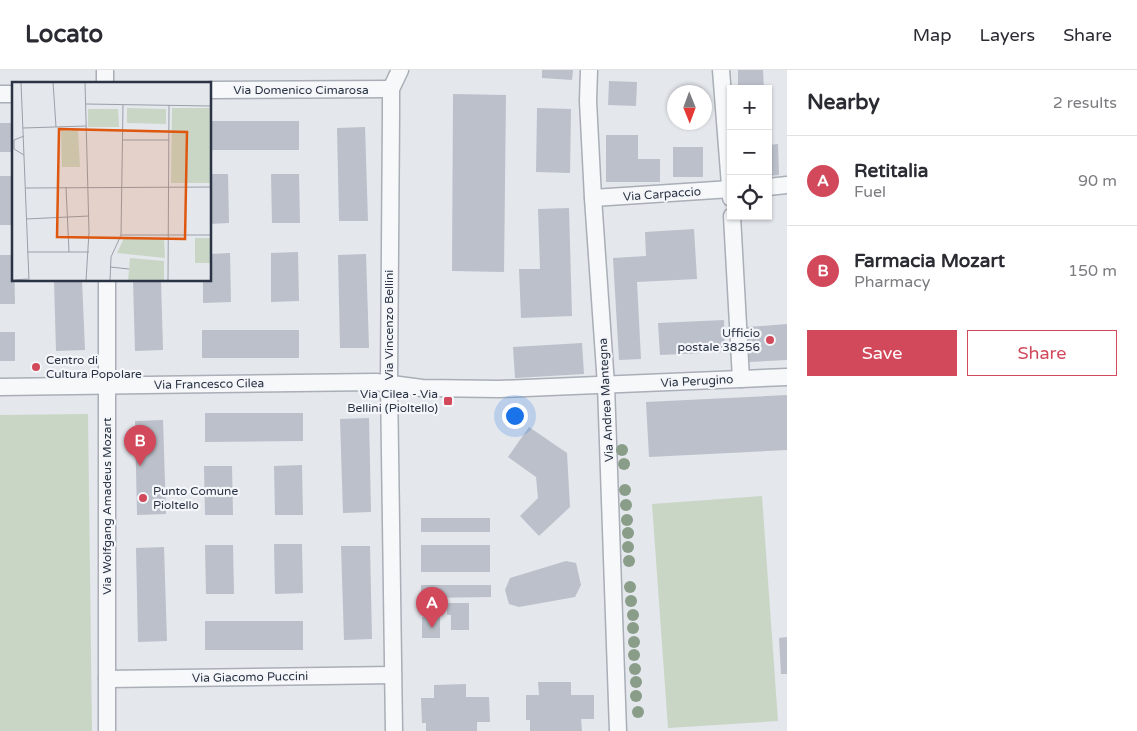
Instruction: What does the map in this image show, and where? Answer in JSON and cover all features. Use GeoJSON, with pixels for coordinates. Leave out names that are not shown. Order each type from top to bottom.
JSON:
{"type":"FeatureCollection","features":[{"type":"Feature","properties":{"kind":"street","name":"Via Vincenzo Bellini"},"geometry":{"type":"LineString","coordinates":[[394,731],[388,383],[391,89],[400,70]]}},
{"type":"Feature","properties":{"kind":"street","name":"Via Andrea Mantegna"},"geometry":{"type":"LineString","coordinates":[[589,70],[588,101],[593,198],[606,385],[618,731]]}},
{"type":"Feature","properties":{"kind":"street"},"geometry":{"type":"LineString","coordinates":[[721,70],[730,175]]}},
{"type":"Feature","properties":{"kind":"street","name":"Via Domenico Cimarosa"},"geometry":{"type":"LineString","coordinates":[[211,90],[391,89]]}},
{"type":"Feature","properties":{"kind":"street"},"geometry":{"type":"LineString","coordinates":[[772,187],[787,186]]}},
{"type":"Feature","properties":{"kind":"street","name":"Via Carpaccio"},"geometry":{"type":"LineString","coordinates":[[593,198],[727,189]]}},
{"type":"Feature","properties":{"kind":"street"},"geometry":{"type":"LineString","coordinates":[[732,220],[741,379]]}},
{"type":"Feature","properties":{"kind":"street","name":"Via Wolfgang Amadeus Mozart"},"geometry":{"type":"LineString","coordinates":[[107,281],[108,731]]}},
{"type":"Feature","properties":{"kind":"street","name":"Via Perugino"},"geometry":{"type":"LineString","coordinates":[[388,383],[422,388],[452,389],[606,385],[787,377]]}},
{"type":"Feature","properties":{"kind":"street","name":"Via Francesco Cilea"},"geometry":{"type":"LineString","coordinates":[[0,386],[388,383]]}},
{"type":"Feature","properties":{"kind":"street","name":"Via Giacomo Puccini"},"geometry":{"type":"LineString","coordinates":[[107,679],[393,675]]}},
{"type":"Feature","properties":{"kind":"green space"},"geometry":{"type":"Polygon","coordinates":[[[88,414],[92,731],[0,731],[0,415],[88,414]]]}},
{"type":"Feature","properties":{"kind":"green space"},"geometry":{"type":"Polygon","coordinates":[[[762,496],[778,721],[668,728],[652,504],[762,496]]]}},
{"type":"Feature","properties":{"kind":"building"},"geometry":{"type":"Polygon","coordinates":[[[542,70],[573,70],[572,80],[542,78],[542,70]]]}},
{"type":"Feature","properties":{"kind":"building"},"geometry":{"type":"Polygon","coordinates":[[[738,70],[763,70],[764,85],[738,85],[738,70]]]}},
{"type":"Feature","properties":{"kind":"building"},"geometry":{"type":"Polygon","coordinates":[[[609,81],[637,82],[636,106],[608,105],[609,81]]]}},
{"type":"Feature","properties":{"kind":"building"},"geometry":{"type":"Polygon","coordinates":[[[453,94],[506,95],[504,272],[452,271],[453,94]]]}},
{"type":"Feature","properties":{"kind":"building"},"geometry":{"type":"Polygon","coordinates":[[[537,108],[571,109],[570,173],[536,172],[537,108]]]}},
{"type":"Feature","properties":{"kind":"building"},"geometry":{"type":"Polygon","coordinates":[[[211,121],[299,121],[299,150],[211,150],[211,121]]]}},
{"type":"Feature","properties":{"kind":"building"},"geometry":{"type":"Polygon","coordinates":[[[0,123],[12,123],[12,152],[0,152],[0,123]]]}},
{"type":"Feature","properties":{"kind":"building"},"geometry":{"type":"Polygon","coordinates":[[[365,127],[368,221],[339,221],[337,128],[365,127]]]}},
{"type":"Feature","properties":{"kind":"building"},"geometry":{"type":"Polygon","coordinates":[[[606,135],[638,135],[638,159],[660,159],[660,182],[606,182],[606,135]]]}},
{"type":"Feature","properties":{"kind":"building"},"geometry":{"type":"Polygon","coordinates":[[[778,144],[779,175],[772,176],[772,145],[778,144]]]}},
{"type":"Feature","properties":{"kind":"building"},"geometry":{"type":"Polygon","coordinates":[[[673,147],[703,147],[703,177],[673,177],[673,147]]]}},
{"type":"Feature","properties":{"kind":"building"},"geometry":{"type":"Polygon","coordinates":[[[211,174],[228,174],[229,223],[211,224],[211,174]]]}},
{"type":"Feature","properties":{"kind":"building"},"geometry":{"type":"Polygon","coordinates":[[[271,174],[299,174],[300,223],[272,223],[271,174]]]}},
{"type":"Feature","properties":{"kind":"building"},"geometry":{"type":"Polygon","coordinates":[[[0,176],[12,176],[12,225],[0,225],[0,176]]]}},
{"type":"Feature","properties":{"kind":"building"},"geometry":{"type":"Polygon","coordinates":[[[569,208],[572,316],[521,318],[519,269],[540,269],[538,209],[569,208]]]}},
{"type":"Feature","properties":{"kind":"building"},"geometry":{"type":"Polygon","coordinates":[[[694,229],[697,279],[637,282],[641,359],[619,360],[613,258],[646,256],[645,232],[694,229]]]}},
{"type":"Feature","properties":{"kind":"building"},"geometry":{"type":"Polygon","coordinates":[[[298,252],[299,301],[271,302],[271,253],[298,252]]]}},
{"type":"Feature","properties":{"kind":"building"},"geometry":{"type":"Polygon","coordinates":[[[230,253],[231,302],[203,303],[203,281],[211,281],[211,254],[230,253]]]}},
{"type":"Feature","properties":{"kind":"building"},"geometry":{"type":"Polygon","coordinates":[[[366,254],[369,348],[340,348],[338,255],[366,254]]]}},
{"type":"Feature","properties":{"kind":"building"},"geometry":{"type":"Polygon","coordinates":[[[0,255],[12,255],[12,281],[15,281],[15,304],[0,304],[0,255]]]}},
{"type":"Feature","properties":{"kind":"building"},"geometry":{"type":"Polygon","coordinates":[[[54,281],[82,281],[85,350],[56,351],[54,281]]]}},
{"type":"Feature","properties":{"kind":"building"},"geometry":{"type":"Polygon","coordinates":[[[133,281],[161,281],[163,350],[135,351],[133,281]]]}},
{"type":"Feature","properties":{"kind":"building"},"geometry":{"type":"Polygon","coordinates":[[[724,320],[725,352],[660,355],[658,323],[724,320]]]}},
{"type":"Feature","properties":{"kind":"building"},"geometry":{"type":"Polygon","coordinates":[[[787,324],[787,360],[749,362],[747,327],[787,324]]]}},
{"type":"Feature","properties":{"kind":"building"},"geometry":{"type":"Polygon","coordinates":[[[202,330],[299,330],[299,358],[202,358],[202,330]]]}},
{"type":"Feature","properties":{"kind":"building"},"geometry":{"type":"Polygon","coordinates":[[[0,332],[15,332],[15,361],[0,361],[0,332]]]}},
{"type":"Feature","properties":{"kind":"building"},"geometry":{"type":"Polygon","coordinates":[[[582,343],[584,374],[515,378],[513,347],[582,343]]]}},
{"type":"Feature","properties":{"kind":"building"},"geometry":{"type":"Polygon","coordinates":[[[787,395],[787,450],[649,457],[646,402],[787,395]]]}},
{"type":"Feature","properties":{"kind":"building"},"geometry":{"type":"Polygon","coordinates":[[[205,413],[303,413],[303,441],[205,442],[205,413]]]}},
{"type":"Feature","properties":{"kind":"building"},"geometry":{"type":"Polygon","coordinates":[[[369,418],[371,512],[343,513],[340,419],[369,418]]]}},
{"type":"Feature","properties":{"kind":"building"},"geometry":{"type":"Polygon","coordinates":[[[163,420],[166,514],[137,515],[135,421],[163,420]]]}},
{"type":"Feature","properties":{"kind":"building"},"geometry":{"type":"Polygon","coordinates":[[[529,427],[567,453],[570,507],[539,536],[520,516],[538,498],[536,477],[508,457],[529,427]]]}},
{"type":"Feature","properties":{"kind":"building"},"geometry":{"type":"Polygon","coordinates":[[[302,465],[303,515],[275,515],[274,466],[302,465]]]}},
{"type":"Feature","properties":{"kind":"building"},"geometry":{"type":"Polygon","coordinates":[[[204,466],[232,466],[233,515],[205,515],[204,466]]]}},
{"type":"Feature","properties":{"kind":"building"},"geometry":{"type":"Polygon","coordinates":[[[421,518],[490,518],[490,532],[421,532],[421,518]]]}},
{"type":"Feature","properties":{"kind":"building"},"geometry":{"type":"Polygon","coordinates":[[[274,544],[302,544],[303,593],[275,594],[274,544]]]}},
{"type":"Feature","properties":{"kind":"building"},"geometry":{"type":"Polygon","coordinates":[[[205,545],[233,545],[234,594],[206,594],[205,545]]]}},
{"type":"Feature","properties":{"kind":"building"},"geometry":{"type":"Polygon","coordinates":[[[421,545],[490,545],[490,572],[421,572],[421,545]]]}},
{"type":"Feature","properties":{"kind":"building"},"geometry":{"type":"Polygon","coordinates":[[[341,546],[370,546],[372,639],[344,640],[341,546]]]}},
{"type":"Feature","properties":{"kind":"building"},"geometry":{"type":"Polygon","coordinates":[[[164,547],[167,641],[138,642],[136,548],[164,547]]]}},
{"type":"Feature","properties":{"kind":"building"},"geometry":{"type":"Polygon","coordinates":[[[566,561],[576,563],[581,585],[575,597],[519,607],[509,604],[505,590],[510,578],[566,561]]]}},
{"type":"Feature","properties":{"kind":"building"},"geometry":{"type":"Polygon","coordinates":[[[421,585],[491,585],[491,597],[421,598],[421,585]]]}},
{"type":"Feature","properties":{"kind":"building"},"geometry":{"type":"Polygon","coordinates":[[[447,603],[469,603],[469,630],[451,630],[451,615],[447,615],[447,603]]]}},
{"type":"Feature","properties":{"kind":"building"},"geometry":{"type":"Polygon","coordinates":[[[422,617],[440,617],[440,638],[422,638],[422,617]]]}},
{"type":"Feature","properties":{"kind":"building"},"geometry":{"type":"Polygon","coordinates":[[[205,621],[303,621],[303,650],[205,650],[205,621]]]}},
{"type":"Feature","properties":{"kind":"building"},"geometry":{"type":"Polygon","coordinates":[[[787,637],[787,674],[781,674],[779,638],[787,637]]]}},
{"type":"Feature","properties":{"kind":"building"},"geometry":{"type":"Polygon","coordinates":[[[538,682],[571,682],[571,695],[594,695],[594,719],[581,719],[582,731],[530,731],[530,720],[526,720],[526,695],[539,695],[538,682]]]}},
{"type":"Feature","properties":{"kind":"building"},"geometry":{"type":"Polygon","coordinates":[[[466,684],[466,697],[489,697],[490,722],[477,722],[477,731],[426,731],[426,723],[422,723],[421,698],[434,698],[434,685],[466,684]]]}},
{"type":"Feature","properties":{"kind":"place","name":"Ufficio postale 38256"},"geometry":{"type":"Point","coordinates":[770,340]}},
{"type":"Feature","properties":{"kind":"place","name":"Centro di Cultura Popolare"},"geometry":{"type":"Point","coordinates":[36,367]}},
{"type":"Feature","properties":{"kind":"place","name":"Via Cilea - Via Bellini (Pioltello)"},"geometry":{"type":"Point","coordinates":[448,401]}},
{"type":"Feature","properties":{"kind":"place","name":"Farmacia Mozart"},"geometry":{"type":"Point","coordinates":[140,466]}},
{"type":"Feature","properties":{"kind":"place","name":"Punto Comune Pioltello"},"geometry":{"type":"Point","coordinates":[143,498]}},
{"type":"Feature","properties":{"kind":"place","name":"Retitalia"},"geometry":{"type":"Point","coordinates":[432,628]}}]}
